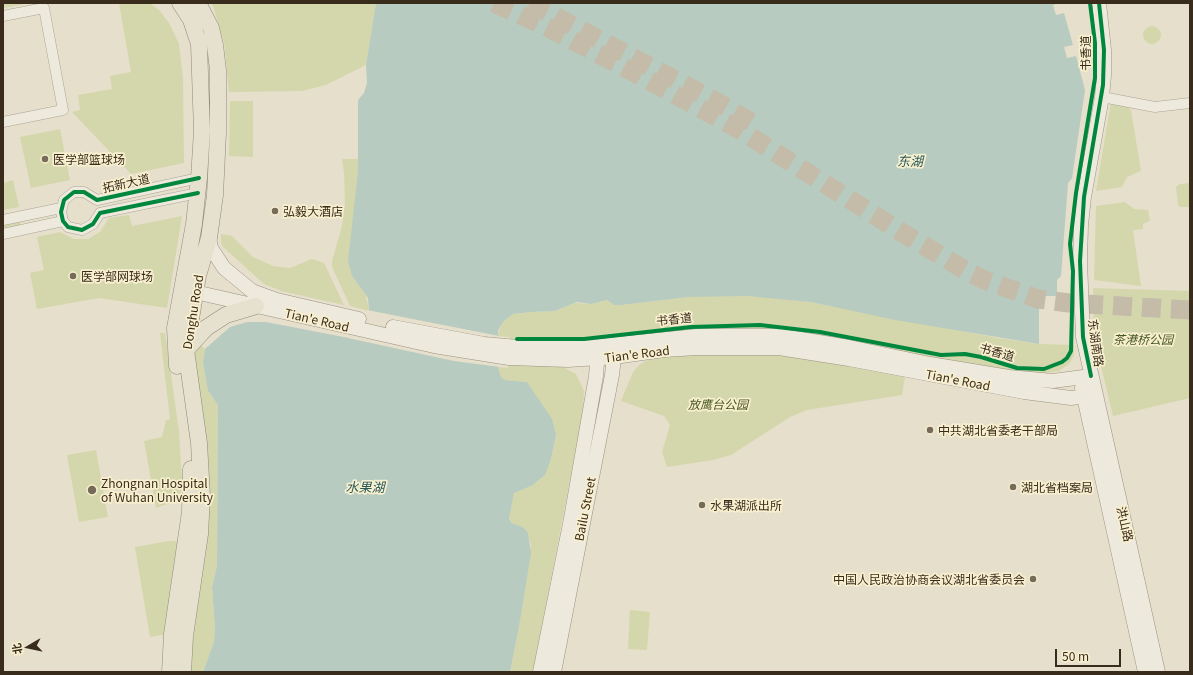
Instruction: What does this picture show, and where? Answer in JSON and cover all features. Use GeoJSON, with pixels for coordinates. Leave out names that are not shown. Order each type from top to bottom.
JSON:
{"type":"FeatureCollection","features":[{"type":"Feature","properties":{"kind":"main road","name":"Donghu Road"},"geometry":{"type":"LineString","coordinates":[[180,3],[191,20],[199,44],[202,131],[188,290],[186,350],[199,443],[202,496],[200,534],[185,636],[183,672]]}},
{"type":"Feature","properties":{"kind":"main road","name":"Donghu Road"},"geometry":{"type":"LineString","coordinates":[[170,672],[172,634],[190,512],[190,453],[175,342],[175,328],[188,290],[209,238],[217,167],[218,70],[216,45],[211,28],[198,3]]}},
{"type":"Feature","properties":{"kind":"main road","name":"东湖南路"},"geometry":{"type":"LineString","coordinates":[[1085,378],[1085,351],[1082,322],[1081,225],[1086,180],[1102,97],[1104,56],[1099,3]]}},
{"type":"Feature","properties":{"kind":"main road","name":"Tian'e Road"},"geometry":{"type":"LineString","coordinates":[[209,238],[211,248],[224,268],[252,291],[352,323],[457,351],[509,352],[550,360],[615,351],[697,336],[782,336],[849,347],[930,364],[1009,377],[1053,381],[1085,378]]}},
{"type":"Feature","properties":{"kind":"main road","name":"Tian'e Road"},"geometry":{"type":"LineString","coordinates":[[188,290],[256,306],[352,323]]}},
{"type":"Feature","properties":{"kind":"main road"},"geometry":{"type":"LineString","coordinates":[[186,350],[206,328],[226,315],[256,306]]}},
{"type":"Feature","properties":{"kind":"main road","name":"Tian'e Road"},"geometry":{"type":"LineString","coordinates":[[615,351],[697,348],[779,348],[849,359],[1024,392],[1059,397],[1089,396]]}},
{"type":"Feature","properties":{"kind":"main road","name":"Bailu Street"},"geometry":{"type":"LineString","coordinates":[[554,672],[615,351]]}},
{"type":"Feature","properties":{"kind":"main road","name":"Bailu Street"},"geometry":{"type":"LineString","coordinates":[[540,672],[570,524],[596,376],[598,353]]}},
{"type":"Feature","properties":{"kind":"main road","name":"洪山路"},"geometry":{"type":"LineString","coordinates":[[1085,378],[1146,672]]}},
{"type":"Feature","properties":{"kind":"main road","name":"洪山路"},"geometry":{"type":"LineString","coordinates":[[1089,396],[1158,672]]}},
{"type":"Feature","properties":{"kind":"street"},"geometry":{"type":"LineString","coordinates":[[3,16],[44,8],[63,110],[3,122]]}},
{"type":"Feature","properties":{"kind":"street"},"geometry":{"type":"LineString","coordinates":[[1102,97],[1155,107],[1190,103]]}},
{"type":"Feature","properties":{"kind":"street","name":"拓新大道"},"geometry":{"type":"LineString","coordinates":[[61,208],[66,197],[74,192],[88,193],[97,200],[198,186]]}},
{"type":"Feature","properties":{"kind":"street","name":"拓新大道"},"geometry":{"type":"LineString","coordinates":[[63,221],[71,228],[82,230],[93,224],[100,213],[198,186]]}},
{"type":"Feature","properties":{"kind":"street"},"geometry":{"type":"LineString","coordinates":[[3,220],[61,208],[63,221],[3,234]]}},
{"type":"Feature","properties":{"kind":"green space"},"geometry":{"type":"Polygon","coordinates":[[[3,3],[31,3],[3,8],[3,3]]]}},
{"type":"Feature","properties":{"kind":"green space"},"geometry":{"type":"Polygon","coordinates":[[[119,3],[150,3],[159,10],[169,23],[179,44],[183,79],[184,163],[131,174],[72,112],[80,110],[78,95],[112,89],[110,76],[131,72],[119,3]]]}},
{"type":"Feature","properties":{"kind":"green space"},"geometry":{"type":"Polygon","coordinates":[[[212,3],[376,3],[366,65],[326,85],[302,91],[229,92],[224,42],[212,3]]]}},
{"type":"Feature","properties":{"kind":"green space"},"geometry":{"type":"Polygon","coordinates":[[[1152,26],[1158,29],[1161,35],[1158,41],[1152,44],[1146,41],[1143,35],[1146,29],[1152,26]]]}},
{"type":"Feature","properties":{"kind":"green space"},"geometry":{"type":"Polygon","coordinates":[[[230,101],[253,101],[253,157],[229,156],[230,101]]]}},
{"type":"Feature","properties":{"kind":"green space"},"geometry":{"type":"Polygon","coordinates":[[[1111,102],[1128,107],[1131,110],[1141,171],[1127,177],[1122,187],[1096,191],[1111,102]]]}},
{"type":"Feature","properties":{"kind":"green space","name":"医学部篮球场"},"geometry":{"type":"Polygon","coordinates":[[[60,129],[70,180],[31,188],[20,137],[60,129]]]}},
{"type":"Feature","properties":{"kind":"green space"},"geometry":{"type":"Polygon","coordinates":[[[342,159],[359,159],[352,276],[366,295],[369,311],[350,306],[332,267],[332,261],[342,226],[345,203],[342,159]]]}},
{"type":"Feature","properties":{"kind":"green space"},"geometry":{"type":"Polygon","coordinates":[[[13,180],[19,207],[3,210],[3,183],[13,180]]]}},
{"type":"Feature","properties":{"kind":"green space"},"geometry":{"type":"Polygon","coordinates":[[[1190,183],[1190,207],[1180,207],[1178,205],[1176,187],[1180,184],[1190,183]]]}},
{"type":"Feature","properties":{"kind":"green space"},"geometry":{"type":"Polygon","coordinates":[[[1125,202],[1134,209],[1148,210],[1150,221],[1143,224],[1143,229],[1133,230],[1141,286],[1094,280],[1096,206],[1125,202]]]}},
{"type":"Feature","properties":{"kind":"green space"},"geometry":{"type":"Polygon","coordinates":[[[129,215],[132,226],[182,216],[167,308],[99,298],[37,309],[30,273],[44,270],[37,237],[60,232],[74,239],[88,239],[100,232],[109,218],[129,215]]]}},
{"type":"Feature","properties":{"kind":"green space"},"geometry":{"type":"Polygon","coordinates":[[[20,221],[21,226],[3,230],[3,225],[20,221]]]}},
{"type":"Feature","properties":{"kind":"green space"},"geometry":{"type":"Polygon","coordinates":[[[221,234],[232,236],[253,257],[273,266],[290,268],[312,259],[324,263],[344,305],[281,291],[264,284],[223,247],[221,243],[221,234]]]}},
{"type":"Feature","properties":{"kind":"green space","name":"茶港桥公园"},"geometry":{"type":"Polygon","coordinates":[[[1093,288],[1190,291],[1190,398],[1113,416],[1094,337],[1093,288]]]}},
{"type":"Feature","properties":{"kind":"green space"},"geometry":{"type":"Polygon","coordinates":[[[727,295],[811,302],[998,338],[1039,344],[1074,345],[1074,355],[1069,364],[1059,371],[1033,375],[801,332],[760,328],[714,328],[630,338],[510,343],[510,337],[497,336],[503,322],[513,314],[555,311],[575,303],[591,304],[607,300],[614,305],[621,305],[689,297],[727,295]]]}},
{"type":"Feature","properties":{"kind":"green space"},"geometry":{"type":"Polygon","coordinates":[[[160,333],[165,333],[179,431],[182,483],[180,496],[176,501],[156,508],[144,441],[162,437],[166,420],[170,419],[160,333]]]}},
{"type":"Feature","properties":{"kind":"green space"},"geometry":{"type":"Polygon","coordinates":[[[199,343],[205,349],[203,363],[208,391],[218,405],[217,566],[212,587],[215,629],[214,642],[203,672],[188,672],[203,553],[190,351],[199,343]]]}},
{"type":"Feature","properties":{"kind":"green space","name":"放鹰台公园"},"geometry":{"type":"Polygon","coordinates":[[[783,354],[905,376],[902,395],[807,410],[790,417],[731,455],[713,460],[667,467],[662,452],[670,425],[664,416],[621,401],[633,372],[639,365],[648,360],[672,355],[783,354]]]}},
{"type":"Feature","properties":{"kind":"green space"},"geometry":{"type":"Polygon","coordinates":[[[509,362],[563,367],[576,374],[584,391],[583,412],[533,672],[510,672],[519,627],[531,545],[526,530],[512,523],[509,518],[514,492],[533,485],[541,479],[551,459],[556,435],[527,382],[504,380],[501,377],[498,367],[508,368],[509,362]]]}},
{"type":"Feature","properties":{"kind":"green space"},"geometry":{"type":"Polygon","coordinates":[[[96,450],[108,517],[79,522],[67,455],[96,450]]]}},
{"type":"Feature","properties":{"kind":"green space"},"geometry":{"type":"Polygon","coordinates":[[[169,541],[178,541],[176,570],[166,634],[150,637],[135,547],[169,541]]]}},
{"type":"Feature","properties":{"kind":"green space"},"geometry":{"type":"Polygon","coordinates":[[[630,610],[650,612],[647,650],[628,649],[630,610]]]}},
{"type":"Feature","properties":{"kind":"water","name":"东湖"},"geometry":{"type":"Polygon","coordinates":[[[376,3],[1059,3],[1053,5],[1056,15],[1064,13],[1073,45],[1064,47],[1067,58],[1076,56],[1085,90],[1072,178],[1068,183],[1061,276],[1057,280],[1057,296],[1044,296],[1043,307],[1039,307],[1039,344],[895,320],[811,302],[746,296],[689,297],[621,305],[614,305],[607,300],[591,304],[577,302],[555,311],[513,314],[503,322],[498,331],[498,367],[501,377],[505,380],[527,382],[552,419],[556,435],[551,459],[545,475],[533,485],[514,493],[509,519],[512,523],[524,528],[528,533],[531,553],[510,672],[203,672],[214,642],[215,629],[212,587],[217,566],[218,405],[208,391],[203,363],[205,349],[230,327],[247,322],[266,322],[354,339],[369,311],[368,298],[352,276],[348,261],[358,172],[358,100],[364,93],[367,83],[366,65],[376,3]]]}},
{"type":"Feature","properties":{"kind":"pier"},"geometry":{"type":"Polygon","coordinates":[[[367,310],[499,336],[500,367],[454,361],[348,338],[349,336],[356,335],[367,310]]]}},
{"type":"Feature","properties":{"kind":"tunnel"},"geometry":{"type":"LineString","coordinates":[[494,3],[547,27],[740,130],[901,232],[970,273],[987,281],[1038,299],[1069,303],[1190,310]]}},
{"type":"Feature","properties":{"kind":"tunnel"},"geometry":{"type":"LineString","coordinates":[[530,3],[717,102],[754,124]]}},
{"type":"Feature","properties":{"kind":"cycle path","name":"书香道"},"geometry":{"type":"LineString","coordinates":[[517,339],[584,339],[691,327],[760,325],[820,332],[941,355],[965,354],[981,357],[1017,368],[1044,369],[1062,362],[1067,358],[1071,351],[1073,271],[1070,244],[1076,193],[1095,78],[1095,43],[1090,3]]}},
{"type":"Feature","properties":{"kind":"cycle path"},"geometry":{"type":"LineString","coordinates":[[1091,376],[1083,337],[1080,261],[1084,197],[1103,85],[1104,50],[1099,3]]}},
{"type":"Feature","properties":{"kind":"cycle path"},"geometry":{"type":"LineString","coordinates":[[198,193],[100,213],[93,224],[82,230],[68,227],[63,221],[61,212],[64,200],[74,192],[84,192],[97,200],[199,178]]}},
{"type":"Feature","properties":{"kind":"place","name":"医学部篮球场"},"geometry":{"type":"Point","coordinates":[45,159]}},
{"type":"Feature","properties":{"kind":"place","name":"弘毅大酒店"},"geometry":{"type":"Point","coordinates":[275,211]}},
{"type":"Feature","properties":{"kind":"place","name":"医学部网球场"},"geometry":{"type":"Point","coordinates":[73,276]}},
{"type":"Feature","properties":{"kind":"place","name":"中共湖北省委老干部局"},"geometry":{"type":"Point","coordinates":[930,430]}},
{"type":"Feature","properties":{"kind":"place","name":"湖北省档案局"},"geometry":{"type":"Point","coordinates":[1013,487]}},
{"type":"Feature","properties":{"kind":"place","name":"Zhongnan Hospital of Wuhan University"},"geometry":{"type":"Point","coordinates":[92,490]}},
{"type":"Feature","properties":{"kind":"place","name":"水果湖派出所"},"geometry":{"type":"Point","coordinates":[702,505]}},
{"type":"Feature","properties":{"kind":"place","name":"中国人民政治协商会议湖北省委员会"},"geometry":{"type":"Point","coordinates":[1033,579]}},
{"type":"Feature","properties":{"kind":"water label","name":"水果湖"},"geometry":{"type":"Point","coordinates":[365,487]}}]}
